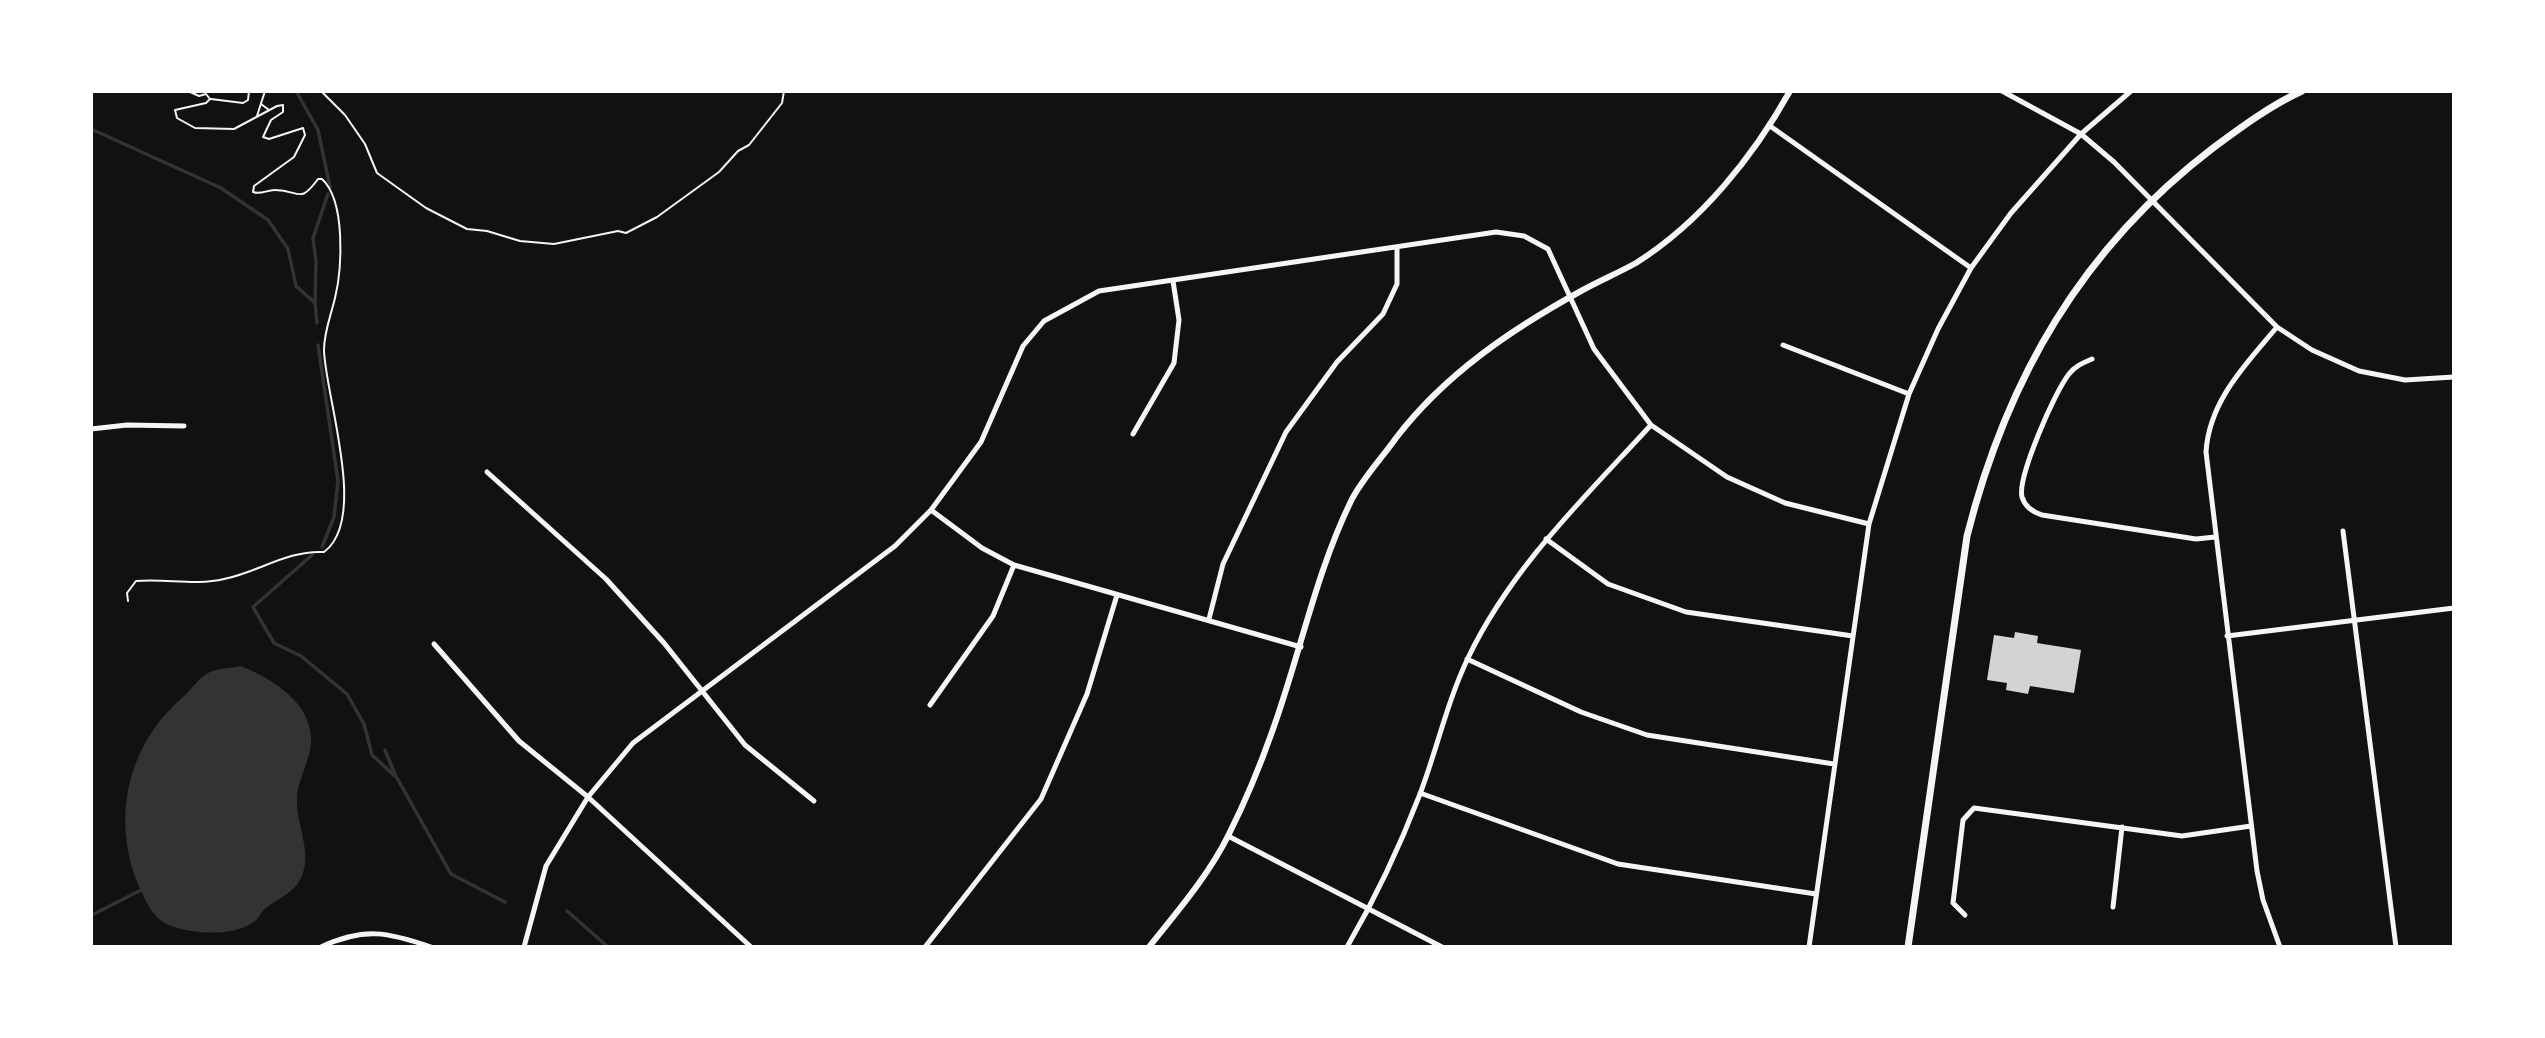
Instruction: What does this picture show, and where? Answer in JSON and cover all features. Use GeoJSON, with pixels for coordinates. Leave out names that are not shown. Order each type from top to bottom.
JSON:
{"type":"FeatureCollection","features":[{"type":"Feature","properties":{"kind":"main road"},"geometry":{"type":"LineString","coordinates":[[1908,947],[1967,536],[1982,478],[2027,369],[2060,311],[2099,258],[2153,199],[2231,135],[2302,91]]}},
{"type":"Feature","properties":{"kind":"street"},"geometry":{"type":"LineString","coordinates":[[1149,947],[1182,906],[1228,836],[1272,734],[1301,647],[1317,584],[1352,499],[1399,435],[1455,376],[1506,335],[1571,296],[1636,262],[1673,235],[1715,195],[1770,126],[1790,91]]}},
{"type":"Feature","properties":{"kind":"street"},"geometry":{"type":"LineString","coordinates":[[2002,91],[2081,134],[2153,199],[2277,327],[2312,350],[2359,371],[2405,380],[2454,377]]}},
{"type":"Feature","properties":{"kind":"street"},"geometry":{"type":"LineString","coordinates":[[1809,947],[1869,524],[1909,394],[1938,329],[1971,268],[2011,213],[2081,134],[2131,91]]}},
{"type":"Feature","properties":{"kind":"street"},"geometry":{"type":"LineString","coordinates":[[1770,126],[1971,268]]}},
{"type":"Feature","properties":{"kind":"street"},"geometry":{"type":"LineString","coordinates":[[524,947],[546,866],[588,797],[633,743],[895,547],[931,510],[981,442],[1023,346],[1044,321],[1099,291],[1397,249],[1496,232],[1524,236],[1548,249],[1594,349],[1651,425],[1727,477],[1762,493],[1785,503],[1869,524]]}},
{"type":"Feature","properties":{"kind":"street"},"geometry":{"type":"LineString","coordinates":[[1209,619],[1223,564],[1286,432],[1337,362],[1383,314],[1397,284],[1397,249]]}},
{"type":"Feature","properties":{"kind":"street"},"geometry":{"type":"LineString","coordinates":[[1133,434],[1174,363],[1179,320],[1173,281]]}},
{"type":"Feature","properties":{"kind":"street"},"geometry":{"type":"LineString","coordinates":[[2277,327],[2227,389],[2212,418],[2206,463],[2260,890],[2280,947]]}},
{"type":"Feature","properties":{"kind":"street"},"geometry":{"type":"LineString","coordinates":[[1783,345],[1909,394]]}},
{"type":"Feature","properties":{"kind":"street"},"geometry":{"type":"LineString","coordinates":[[2092,359],[2067,377],[2023,481],[2023,500],[2033,511],[2042,515],[2193,538],[2215,537]]}},
{"type":"Feature","properties":{"kind":"street"},"geometry":{"type":"LineString","coordinates":[[91,429],[161,424],[184,426]]}},
{"type":"Feature","properties":{"kind":"street"},"geometry":{"type":"LineString","coordinates":[[1347,947],[1369,910],[1420,793],[1441,724],[1467,659],[1512,582],[1546,539],[1651,425]]}},
{"type":"Feature","properties":{"kind":"street"},"geometry":{"type":"LineString","coordinates":[[487,472],[606,579],[664,643],[745,745],[814,801]]}},
{"type":"Feature","properties":{"kind":"street"},"geometry":{"type":"LineString","coordinates":[[931,510],[982,548],[1014,565],[1301,647]]}},
{"type":"Feature","properties":{"kind":"street"},"geometry":{"type":"LineString","coordinates":[[2343,531],[2396,947]]}},
{"type":"Feature","properties":{"kind":"street"},"geometry":{"type":"LineString","coordinates":[[1546,539],[1608,584],[1686,612],[1853,636]]}},
{"type":"Feature","properties":{"kind":"street"},"geometry":{"type":"LineString","coordinates":[[930,705],[993,615],[1014,565]]}},
{"type":"Feature","properties":{"kind":"street"},"geometry":{"type":"LineString","coordinates":[[925,947],[1041,799],[1087,694],[1117,595]]}},
{"type":"Feature","properties":{"kind":"street"},"geometry":{"type":"LineString","coordinates":[[2227,636],[2454,608]]}},
{"type":"Feature","properties":{"kind":"street"},"geometry":{"type":"LineString","coordinates":[[434,644],[519,741],[588,797],[751,947]]}},
{"type":"Feature","properties":{"kind":"street"},"geometry":{"type":"LineString","coordinates":[[1467,659],[1581,712],[1630,730],[1685,743],[1834,764]]}},
{"type":"Feature","properties":{"kind":"street"},"geometry":{"type":"LineString","coordinates":[[1420,793],[1618,864],[1816,894]]}},
{"type":"Feature","properties":{"kind":"street"},"geometry":{"type":"LineString","coordinates":[[1965,915],[1953,902],[1963,820],[1974,808],[2182,836],[2251,826]]}},
{"type":"Feature","properties":{"kind":"street"},"geometry":{"type":"LineString","coordinates":[[2113,907],[2122,827]]}},
{"type":"Feature","properties":{"kind":"street"},"geometry":{"type":"LineString","coordinates":[[1228,836],[1442,947]]}},
{"type":"Feature","properties":{"kind":"street"},"geometry":{"type":"LineString","coordinates":[[321,947],[356,933],[393,933],[431,947]]}},
{"type":"Feature","properties":{"kind":"path"},"geometry":{"type":"LineString","coordinates":[[188,91],[199,96],[206,94],[210,99],[243,103],[248,100],[249,91]]}},
{"type":"Feature","properties":{"kind":"path"},"geometry":{"type":"LineString","coordinates":[[257,117],[265,91]]}},
{"type":"Feature","properties":{"kind":"path"},"geometry":{"type":"LineString","coordinates":[[321,91],[345,115],[365,144],[377,173],[400,192],[467,229],[487,231],[520,241],[554,244],[618,231],[626,233],[657,218],[719,172],[738,151],[749,145],[782,103],[784,91]]}},
{"type":"Feature","properties":{"kind":"path"},"geometry":{"type":"LineString","coordinates":[[128,601],[127,593],[136,581],[178,583],[224,579],[274,560],[311,550],[324,552],[337,532],[345,491],[324,342],[338,274],[337,211],[322,179],[318,179],[309,192],[303,195],[274,190],[259,194],[253,192],[254,186],[271,170],[294,157],[305,135],[303,128],[265,139],[264,130],[285,108],[281,105],[234,128],[201,129],[192,127],[175,115],[177,108],[206,103],[210,99]]}},
{"type":"Feature","properties":{"kind":"path"},"geometry":{"type":"LineString","coordinates":[[261,104],[263,108],[270,110]]}},
{"type":"Feature","properties":{"kind":"shaded area"},"geometry":{"type":"Polygon","coordinates":[[[241,666],[276,684],[296,702],[309,725],[311,746],[297,800],[305,864],[297,885],[264,909],[257,919],[248,925],[228,932],[183,929],[167,924],[155,916],[138,884],[126,833],[130,783],[137,759],[164,716],[206,674],[241,666]]]}},
{"type":"Feature","properties":{"kind":"building"},"geometry":{"type":"Polygon","coordinates":[[[2015,632],[2038,636],[2037,643],[2081,650],[2074,693],[2030,686],[2028,694],[2006,690],[2007,683],[1987,680],[1994,635],[2014,638],[2015,632]]]}},
{"type":"Feature","properties":{"kind":"waterway"},"geometry":{"type":"LineString","coordinates":[[296,91],[318,130],[330,187]]}},
{"type":"Feature","properties":{"kind":"waterway"},"geometry":{"type":"LineString","coordinates":[[91,129],[221,188],[268,220],[288,249],[296,286],[315,303],[317,323]]}},
{"type":"Feature","properties":{"kind":"waterway"},"geometry":{"type":"LineString","coordinates":[[315,303],[316,262],[313,238],[328,194]]}},
{"type":"Feature","properties":{"kind":"waterway"},"geometry":{"type":"LineString","coordinates":[[318,345],[338,481],[334,517],[322,547]]}},
{"type":"Feature","properties":{"kind":"waterway"},"geometry":{"type":"LineString","coordinates":[[312,555],[253,607],[274,643],[301,656],[347,694],[364,724],[372,755],[397,778],[451,874],[505,902]]}},
{"type":"Feature","properties":{"kind":"waterway"},"geometry":{"type":"LineString","coordinates":[[385,750],[396,777]]}},
{"type":"Feature","properties":{"kind":"waterway"},"geometry":{"type":"LineString","coordinates":[[92,915],[141,890]]}},
{"type":"Feature","properties":{"kind":"waterway"},"geometry":{"type":"LineString","coordinates":[[567,911],[608,947]]}}]}
